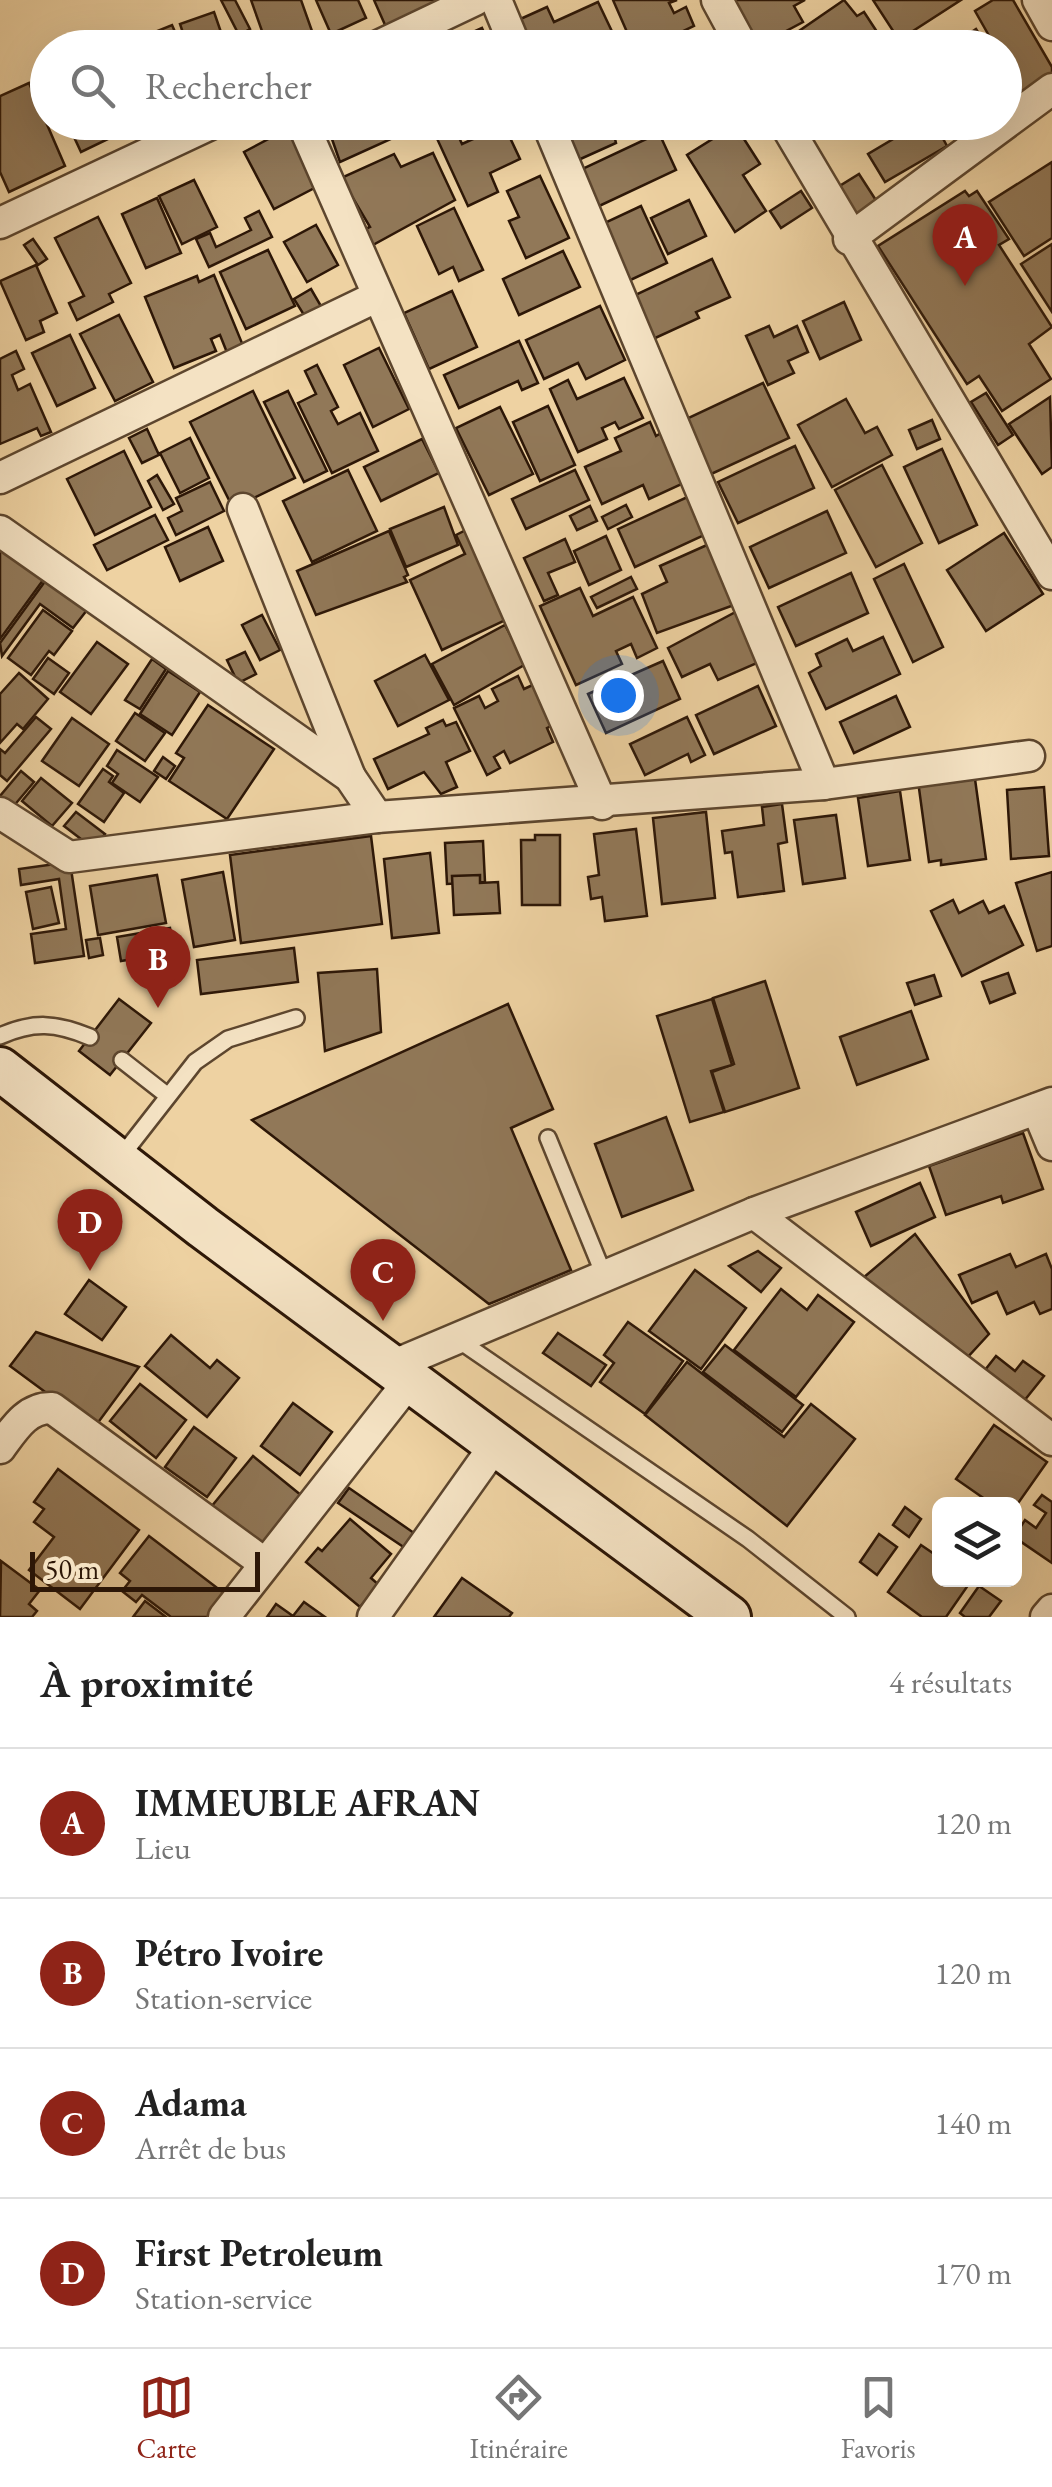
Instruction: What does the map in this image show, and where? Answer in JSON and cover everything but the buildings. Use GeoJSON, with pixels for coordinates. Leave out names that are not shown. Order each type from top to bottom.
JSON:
{"type":"FeatureCollection","features":[{"type":"Feature","properties":{"kind":"main road"},"geometry":{"type":"LineString","coordinates":[[0,1070],[730,1617]]}},
{"type":"Feature","properties":{"kind":"street"},"geometry":{"type":"LineString","coordinates":[[412,30],[476,0]]}},
{"type":"Feature","properties":{"kind":"street"},"geometry":{"type":"LineString","coordinates":[[496,0],[508,30]]}},
{"type":"Feature","properties":{"kind":"street"},"geometry":{"type":"LineString","coordinates":[[717,0],[733,30]]}},
{"type":"Feature","properties":{"kind":"street"},"geometry":{"type":"LineString","coordinates":[[1038,0],[1052,24]]}},
{"type":"Feature","properties":{"kind":"street"},"geometry":{"type":"LineString","coordinates":[[1022,110],[1052,88]]}},
{"type":"Feature","properties":{"kind":"street"},"geometry":{"type":"LineString","coordinates":[[0,223],[177,140]]}},
{"type":"Feature","properties":{"kind":"street"},"geometry":{"type":"LineString","coordinates":[[310,140],[602,804]]}},
{"type":"Feature","properties":{"kind":"street"},"geometry":{"type":"LineString","coordinates":[[556,140],[824,784]]}},
{"type":"Feature","properties":{"kind":"street"},"geometry":{"type":"LineString","coordinates":[[794,140],[849,239],[1052,574]]}},
{"type":"Feature","properties":{"kind":"street"},"geometry":{"type":"LineString","coordinates":[[849,239],[982,140]]}},
{"type":"Feature","properties":{"kind":"street"},"geometry":{"type":"LineString","coordinates":[[0,478],[378,296]]}},
{"type":"Feature","properties":{"kind":"street"},"geometry":{"type":"LineString","coordinates":[[243,509],[350,777],[378,817]]}},
{"type":"Feature","properties":{"kind":"street"},"geometry":{"type":"LineString","coordinates":[[0,531],[350,777]]}},
{"type":"Feature","properties":{"kind":"street"},"geometry":{"type":"LineString","coordinates":[[0,813],[69,857],[378,817],[602,804],[824,784],[1029,756]]}},
{"type":"Feature","properties":{"kind":"street"},"geometry":{"type":"LineString","coordinates":[[224,1617],[402,1372],[457,1339],[754,1212],[1045,1106],[1052,1145]]}},
{"type":"Feature","properties":{"kind":"street"},"geometry":{"type":"LineString","coordinates":[[754,1212],[1052,1440]]}},
{"type":"Feature","properties":{"kind":"street"},"geometry":{"type":"LineString","coordinates":[[0,1448],[28,1414],[39,1408],[52,1408],[264,1564]]}},
{"type":"Feature","properties":{"kind":"street"},"geometry":{"type":"LineString","coordinates":[[373,1617],[496,1444]]}},
{"type":"Feature","properties":{"kind":"street"},"geometry":{"type":"LineString","coordinates":[[1046,1617],[1052,1610]]}},
{"type":"Feature","properties":{"kind":"lane"},"geometry":{"type":"LineString","coordinates":[[118,1162],[195,1062],[228,1038],[296,1018]]}},
{"type":"Feature","properties":{"kind":"lane"},"geometry":{"type":"LineString","coordinates":[[0,1036],[23,1026],[57,1024],[90,1037]]}},
{"type":"Feature","properties":{"kind":"lane"},"geometry":{"type":"LineString","coordinates":[[122,1060],[168,1096]]}},
{"type":"Feature","properties":{"kind":"lane"},"geometry":{"type":"LineString","coordinates":[[548,1138],[604,1275]]}},
{"type":"Feature","properties":{"kind":"lane"},"geometry":{"type":"LineString","coordinates":[[457,1339],[748,1539],[847,1617]]}},
{"type":"Feature","properties":{"kind":"place","name":"IMMEUBLE AFRAN"},"geometry":{"type":"Point","coordinates":[965,286]}},
{"type":"Feature","properties":{"kind":"place","name":"Pétro Ivoire"},"geometry":{"type":"Point","coordinates":[158,1008]}},
{"type":"Feature","properties":{"kind":"place","name":"First Petroleum"},"geometry":{"type":"Point","coordinates":[90,1271]}},
{"type":"Feature","properties":{"kind":"place","name":"Adama"},"geometry":{"type":"Point","coordinates":[383,1321]}}]}
